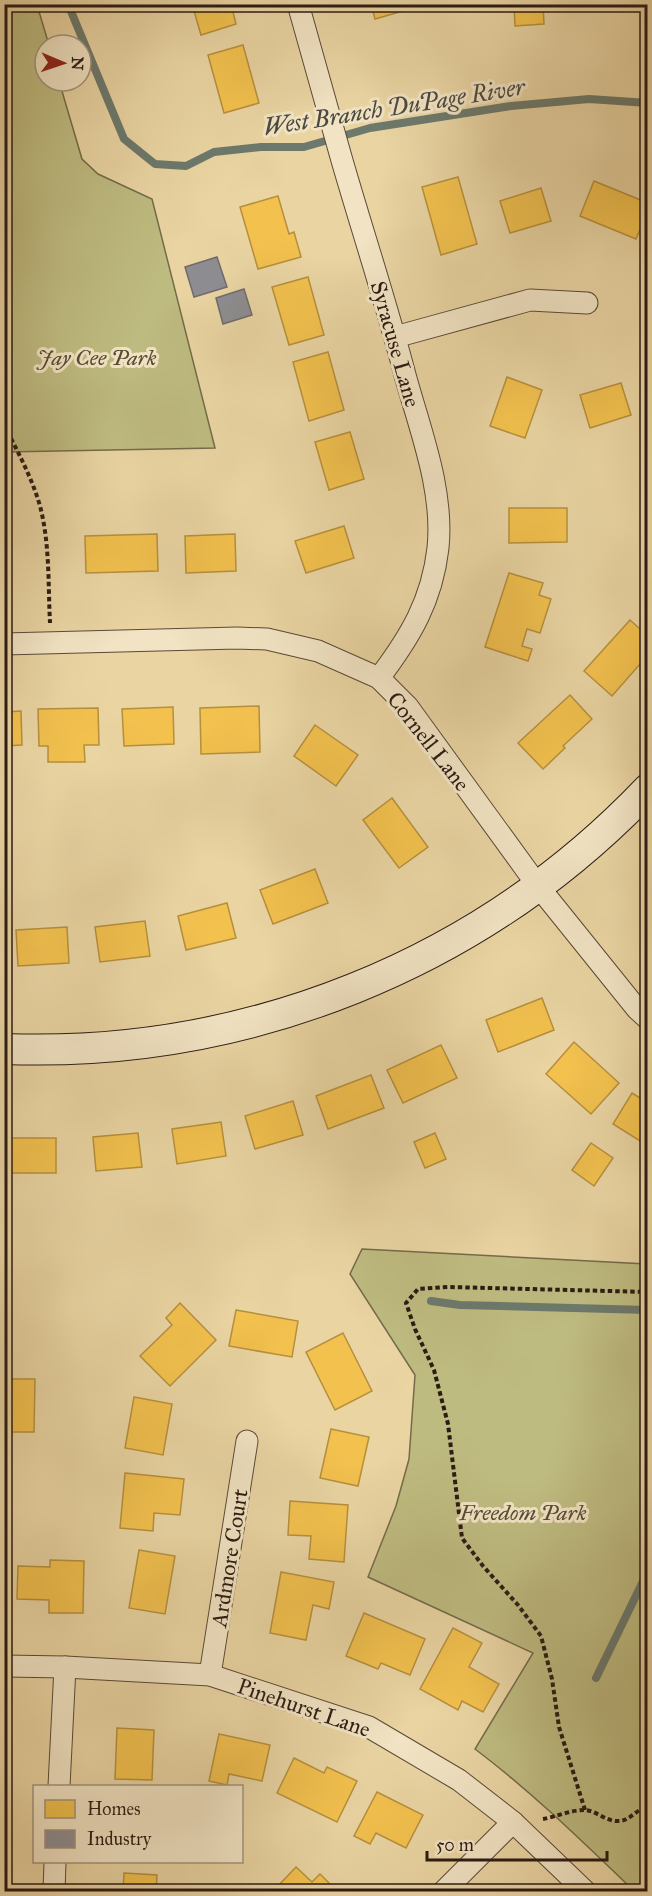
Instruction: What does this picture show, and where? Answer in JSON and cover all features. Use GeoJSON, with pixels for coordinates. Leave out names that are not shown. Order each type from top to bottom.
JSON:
{"type":"FeatureCollection","features":[{"type":"Feature","properties":{"kind":"street","name":"Syracuse Lane"},"geometry":{"type":"LineString","coordinates":[[298,4],[395,337],[433,477],[439,525],[438,549],[433,575],[417,622],[405,643],[379,678]]}},
{"type":"Feature","properties":{"kind":"street"},"geometry":{"type":"LineString","coordinates":[[395,337],[530,300],[587,303]]}},
{"type":"Feature","properties":{"kind":"street","name":"Cornell Lane"},"geometry":{"type":"LineString","coordinates":[[4,644],[267,639],[318,651],[379,678],[408,707],[538,886],[637,1009],[648,1019]]}},
{"type":"Feature","properties":{"kind":"street"},"geometry":{"type":"LineString","coordinates":[[4,1049],[90,1049],[187,1038],[254,1022],[307,1006],[374,981],[432,954],[538,886],[592,843],[648,789]]}},
{"type":"Feature","properties":{"kind":"street","name":"Ardmore Court"},"geometry":{"type":"LineString","coordinates":[[210,1675],[247,1441]]}},
{"type":"Feature","properties":{"kind":"street","name":"Pinehurst Lane"},"geometry":{"type":"LineString","coordinates":[[4,1666],[210,1675],[369,1727],[459,1780],[513,1822],[586,1892]]}},
{"type":"Feature","properties":{"kind":"street"},"geometry":{"type":"LineString","coordinates":[[59,1785],[65,1667]]}},
{"type":"Feature","properties":{"kind":"street"},"geometry":{"type":"LineString","coordinates":[[443,1892],[513,1822]]}},
{"type":"Feature","properties":{"kind":"street"},"geometry":{"type":"LineString","coordinates":[[54,1892],[55,1863]]}},
{"type":"Feature","properties":{"kind":"path"},"geometry":{"type":"LineString","coordinates":[[4,425],[30,476],[46,535],[50,644]]}},
{"type":"Feature","properties":{"kind":"path"},"geometry":{"type":"LineString","coordinates":[[585,1810],[559,1727],[552,1679],[541,1636],[462,1538],[448,1424],[434,1370],[406,1303],[418,1289],[448,1287],[648,1292]]}},
{"type":"Feature","properties":{"kind":"path"},"geometry":{"type":"LineString","coordinates":[[543,1820],[585,1810],[621,1822],[630,1818],[639,1809],[648,1807]]}},
{"type":"Feature","properties":{"kind":"green space","name":"Jay Cee Park"},"geometry":{"type":"Polygon","coordinates":[[[4,5],[37,5],[45,33],[33,33],[33,93],[63,93],[82,159],[98,174],[152,199],[215,448],[5,452],[4,5]]]}},
{"type":"Feature","properties":{"kind":"green space","name":"Freedom Park"},"geometry":{"type":"Polygon","coordinates":[[[362,1249],[647,1264],[647,1891],[634,1891],[537,1800],[475,1749],[533,1653],[368,1577],[396,1506],[409,1459],[415,1375],[350,1274],[362,1249]]]}},
{"type":"Feature","properties":{"kind":"building: Homes"},"geometry":{"type":"Polygon","coordinates":[[[192,4],[231,4],[236,24],[201,35],[192,4]]]}},
{"type":"Feature","properties":{"kind":"building: Homes"},"geometry":{"type":"Polygon","coordinates":[[[371,4],[409,4],[410,9],[375,19],[371,4]]]}},
{"type":"Feature","properties":{"kind":"building: Homes"},"geometry":{"type":"Polygon","coordinates":[[[514,4],[543,4],[544,24],[515,26],[514,4]]]}},
{"type":"Feature","properties":{"kind":"building: Homes"},"geometry":{"type":"Polygon","coordinates":[[[243,45],[259,103],[224,113],[208,55],[243,45]]]}},
{"type":"Feature","properties":{"kind":"building: Homes"},"geometry":{"type":"Polygon","coordinates":[[[458,177],[477,244],[441,255],[422,187],[458,177]]]}},
{"type":"Feature","properties":{"kind":"building: Homes"},"geometry":{"type":"Polygon","coordinates":[[[594,181],[648,203],[648,211],[636,239],[580,216],[594,181]]]}},
{"type":"Feature","properties":{"kind":"building: Homes"},"geometry":{"type":"Polygon","coordinates":[[[541,188],[551,221],[510,233],[500,201],[541,188]]]}},
{"type":"Feature","properties":{"kind":"building: Homes"},"geometry":{"type":"Polygon","coordinates":[[[278,196],[289,234],[294,232],[301,257],[258,269],[240,207],[278,196]]]}},
{"type":"Feature","properties":{"kind":"building: Homes"},"geometry":{"type":"Polygon","coordinates":[[[308,277],[324,335],[289,345],[272,287],[308,277]]]}},
{"type":"Feature","properties":{"kind":"building: Homes"},"geometry":{"type":"Polygon","coordinates":[[[328,352],[344,410],[309,421],[293,362],[328,352]]]}},
{"type":"Feature","properties":{"kind":"building: Homes"},"geometry":{"type":"Polygon","coordinates":[[[507,377],[542,390],[525,438],[490,426],[507,377]]]}},
{"type":"Feature","properties":{"kind":"building: Homes"},"geometry":{"type":"Polygon","coordinates":[[[621,383],[631,415],[590,428],[580,395],[621,383]]]}},
{"type":"Feature","properties":{"kind":"building: Homes"},"geometry":{"type":"Polygon","coordinates":[[[350,432],[364,479],[329,490],[315,442],[350,432]]]}},
{"type":"Feature","properties":{"kind":"building: Homes"},"geometry":{"type":"Polygon","coordinates":[[[509,508],[567,508],[567,542],[509,543],[509,508]]]}},
{"type":"Feature","properties":{"kind":"building: Homes"},"geometry":{"type":"Polygon","coordinates":[[[344,526],[354,558],[306,573],[295,541],[344,526]]]}},
{"type":"Feature","properties":{"kind":"building: Homes"},"geometry":{"type":"Polygon","coordinates":[[[157,534],[158,571],[86,573],[85,536],[157,534]]]}},
{"type":"Feature","properties":{"kind":"building: Homes"},"geometry":{"type":"Polygon","coordinates":[[[235,534],[236,571],[186,573],[185,536],[235,534]]]}},
{"type":"Feature","properties":{"kind":"building: Homes"},"geometry":{"type":"Polygon","coordinates":[[[509,573],[543,583],[539,595],[551,599],[540,633],[527,629],[522,646],[532,649],[528,661],[485,647],[509,573]]]}},
{"type":"Feature","properties":{"kind":"building: Homes"},"geometry":{"type":"Polygon","coordinates":[[[630,620],[648,636],[648,655],[612,696],[584,671],[630,620]]]}},
{"type":"Feature","properties":{"kind":"building: Homes"},"geometry":{"type":"Polygon","coordinates":[[[570,695],[592,719],[563,746],[565,748],[543,769],[518,743],[570,695]]]}},
{"type":"Feature","properties":{"kind":"building: Homes"},"geometry":{"type":"Polygon","coordinates":[[[259,706],[260,752],[201,754],[200,708],[259,706]]]}},
{"type":"Feature","properties":{"kind":"building: Homes"},"geometry":{"type":"Polygon","coordinates":[[[173,707],[174,744],[124,746],[122,709],[173,707]]]}},
{"type":"Feature","properties":{"kind":"building: Homes"},"geometry":{"type":"Polygon","coordinates":[[[98,708],[99,745],[84,745],[85,762],[48,762],[48,746],[39,746],[38,709],[98,708]]]}},
{"type":"Feature","properties":{"kind":"building: Homes"},"geometry":{"type":"Polygon","coordinates":[[[21,711],[22,745],[4,746],[4,712],[21,711]]]}},
{"type":"Feature","properties":{"kind":"building: Homes"},"geometry":{"type":"Polygon","coordinates":[[[315,725],[358,755],[336,786],[294,756],[315,725]]]}},
{"type":"Feature","properties":{"kind":"building: Homes"},"geometry":{"type":"Polygon","coordinates":[[[392,798],[428,847],[399,868],[363,820],[392,798]]]}},
{"type":"Feature","properties":{"kind":"building: Homes"},"geometry":{"type":"Polygon","coordinates":[[[315,869],[328,903],[273,924],[260,890],[315,869]]]}},
{"type":"Feature","properties":{"kind":"building: Homes"},"geometry":{"type":"Polygon","coordinates":[[[227,903],[236,938],[186,950],[178,916],[227,903]]]}},
{"type":"Feature","properties":{"kind":"building: Homes"},"geometry":{"type":"Polygon","coordinates":[[[145,921],[150,956],[100,962],[95,927],[145,921]]]}},
{"type":"Feature","properties":{"kind":"building: Homes"},"geometry":{"type":"Polygon","coordinates":[[[67,927],[69,963],[18,966],[16,930],[67,927]]]}},
{"type":"Feature","properties":{"kind":"building: Homes"},"geometry":{"type":"Polygon","coordinates":[[[542,998],[554,1030],[498,1052],[486,1020],[542,998]]]}},
{"type":"Feature","properties":{"kind":"building: Homes"},"geometry":{"type":"Polygon","coordinates":[[[574,1042],[619,1083],[591,1114],[546,1074],[574,1042]]]}},
{"type":"Feature","properties":{"kind":"building: Homes"},"geometry":{"type":"Polygon","coordinates":[[[441,1045],[457,1078],[403,1103],[387,1070],[441,1045]]]}},
{"type":"Feature","properties":{"kind":"building: Homes"},"geometry":{"type":"Polygon","coordinates":[[[371,1075],[384,1108],[328,1129],[316,1096],[371,1075]]]}},
{"type":"Feature","properties":{"kind":"building: Homes"},"geometry":{"type":"Polygon","coordinates":[[[632,1093],[648,1103],[648,1146],[613,1124],[632,1093]]]}},
{"type":"Feature","properties":{"kind":"building: Homes"},"geometry":{"type":"Polygon","coordinates":[[[293,1101],[303,1135],[255,1149],[245,1116],[293,1101]]]}},
{"type":"Feature","properties":{"kind":"building: Homes"},"geometry":{"type":"Polygon","coordinates":[[[221,1122],[226,1156],[177,1164],[172,1129],[221,1122]]]}},
{"type":"Feature","properties":{"kind":"building: Homes"},"geometry":{"type":"Polygon","coordinates":[[[138,1133],[142,1167],[96,1171],[93,1137],[138,1133]]]}},
{"type":"Feature","properties":{"kind":"building: Homes"},"geometry":{"type":"Polygon","coordinates":[[[435,1133],[446,1159],[425,1168],[414,1142],[435,1133]]]}},
{"type":"Feature","properties":{"kind":"building: Homes"},"geometry":{"type":"Polygon","coordinates":[[[6,1138],[56,1138],[56,1173],[6,1173],[6,1138]]]}},
{"type":"Feature","properties":{"kind":"building: Homes"},"geometry":{"type":"Polygon","coordinates":[[[591,1143],[613,1158],[594,1186],[572,1170],[591,1143]]]}},
{"type":"Feature","properties":{"kind":"building: Homes"},"geometry":{"type":"Polygon","coordinates":[[[180,1303],[216,1340],[170,1386],[140,1356],[172,1325],[166,1318],[180,1303]]]}},
{"type":"Feature","properties":{"kind":"building: Homes"},"geometry":{"type":"Polygon","coordinates":[[[236,1310],[298,1321],[292,1357],[229,1346],[236,1310]]]}},
{"type":"Feature","properties":{"kind":"building: Homes"},"geometry":{"type":"Polygon","coordinates":[[[343,1333],[372,1391],[335,1410],[306,1352],[343,1333]]]}},
{"type":"Feature","properties":{"kind":"building: Homes"},"geometry":{"type":"Polygon","coordinates":[[[4,1379],[35,1379],[34,1432],[4,1432],[4,1379]]]}},
{"type":"Feature","properties":{"kind":"building: Homes"},"geometry":{"type":"Polygon","coordinates":[[[134,1397],[172,1404],[163,1455],[125,1448],[134,1397]]]}},
{"type":"Feature","properties":{"kind":"building: Homes"},"geometry":{"type":"Polygon","coordinates":[[[331,1429],[369,1437],[358,1486],[320,1478],[331,1429]]]}},
{"type":"Feature","properties":{"kind":"building: Homes"},"geometry":{"type":"Polygon","coordinates":[[[125,1473],[184,1479],[180,1515],[154,1513],[153,1531],[120,1528],[125,1473]]]}},
{"type":"Feature","properties":{"kind":"building: Homes"},"geometry":{"type":"Polygon","coordinates":[[[290,1501],[348,1505],[344,1562],[309,1559],[311,1536],[288,1535],[290,1501]]]}},
{"type":"Feature","properties":{"kind":"building: Homes"},"geometry":{"type":"Polygon","coordinates":[[[139,1550],[175,1556],[165,1614],[129,1608],[139,1550]]]}},
{"type":"Feature","properties":{"kind":"building: Homes"},"geometry":{"type":"Polygon","coordinates":[[[50,1560],[84,1561],[83,1613],[49,1613],[49,1600],[17,1599],[18,1566],[50,1567],[50,1560]]]}},
{"type":"Feature","properties":{"kind":"building: Homes"},"geometry":{"type":"Polygon","coordinates":[[[281,1572],[334,1582],[329,1609],[313,1605],[306,1640],[270,1633],[281,1572]]]}},
{"type":"Feature","properties":{"kind":"building: Homes"},"geometry":{"type":"Polygon","coordinates":[[[364,1613],[425,1639],[410,1675],[381,1663],[378,1669],[346,1656],[364,1613]]]}},
{"type":"Feature","properties":{"kind":"building: Homes"},"geometry":{"type":"Polygon","coordinates":[[[453,1628],[482,1643],[469,1667],[499,1684],[483,1712],[462,1701],[458,1710],[420,1689],[453,1628]]]}},
{"type":"Feature","properties":{"kind":"building: Homes"},"geometry":{"type":"Polygon","coordinates":[[[4,1719],[11,1719],[9,1770],[4,1770],[4,1719]]]}},
{"type":"Feature","properties":{"kind":"building: Homes"},"geometry":{"type":"Polygon","coordinates":[[[117,1728],[154,1730],[152,1780],[115,1779],[117,1728]]]}},
{"type":"Feature","properties":{"kind":"building: Homes"},"geometry":{"type":"Polygon","coordinates":[[[219,1734],[270,1745],[262,1781],[229,1774],[227,1785],[209,1781],[219,1734]]]}},
{"type":"Feature","properties":{"kind":"building: Homes"},"geometry":{"type":"Polygon","coordinates":[[[294,1758],[324,1773],[327,1767],[357,1781],[337,1822],[277,1793],[294,1758]]]}},
{"type":"Feature","properties":{"kind":"building: Homes"},"geometry":{"type":"Polygon","coordinates":[[[377,1792],[423,1815],[406,1848],[376,1833],[370,1844],[354,1836],[377,1792]]]}},
{"type":"Feature","properties":{"kind":"building: Homes"},"geometry":{"type":"Polygon","coordinates":[[[296,1867],[312,1882],[320,1874],[338,1892],[282,1892],[277,1887],[296,1867]]]}},
{"type":"Feature","properties":{"kind":"building: Homes"},"geometry":{"type":"Polygon","coordinates":[[[124,1873],[157,1875],[156,1892],[123,1892],[124,1873]]]}},
{"type":"Feature","properties":{"kind":"building: Industry"},"geometry":{"type":"Polygon","coordinates":[[[217,257],[227,287],[194,297],[185,267],[217,257]]]}},
{"type":"Feature","properties":{"kind":"building: Industry"},"geometry":{"type":"Polygon","coordinates":[[[244,289],[252,315],[223,324],[216,298],[244,289]]]}},
{"type":"Feature","properties":{"kind":"waterway","name":"West Branch DuPage River"},"geometry":{"type":"LineString","coordinates":[[68,4],[124,139],[155,164],[186,166],[214,152],[261,147],[304,147],[370,128],[511,106],[589,99],[648,103]]}},
{"type":"Feature","properties":{"kind":"waterway"},"geometry":{"type":"LineString","coordinates":[[431,1301],[460,1305],[648,1310]]}},
{"type":"Feature","properties":{"kind":"waterway"},"geometry":{"type":"LineString","coordinates":[[596,1678],[648,1571]]}}]}
